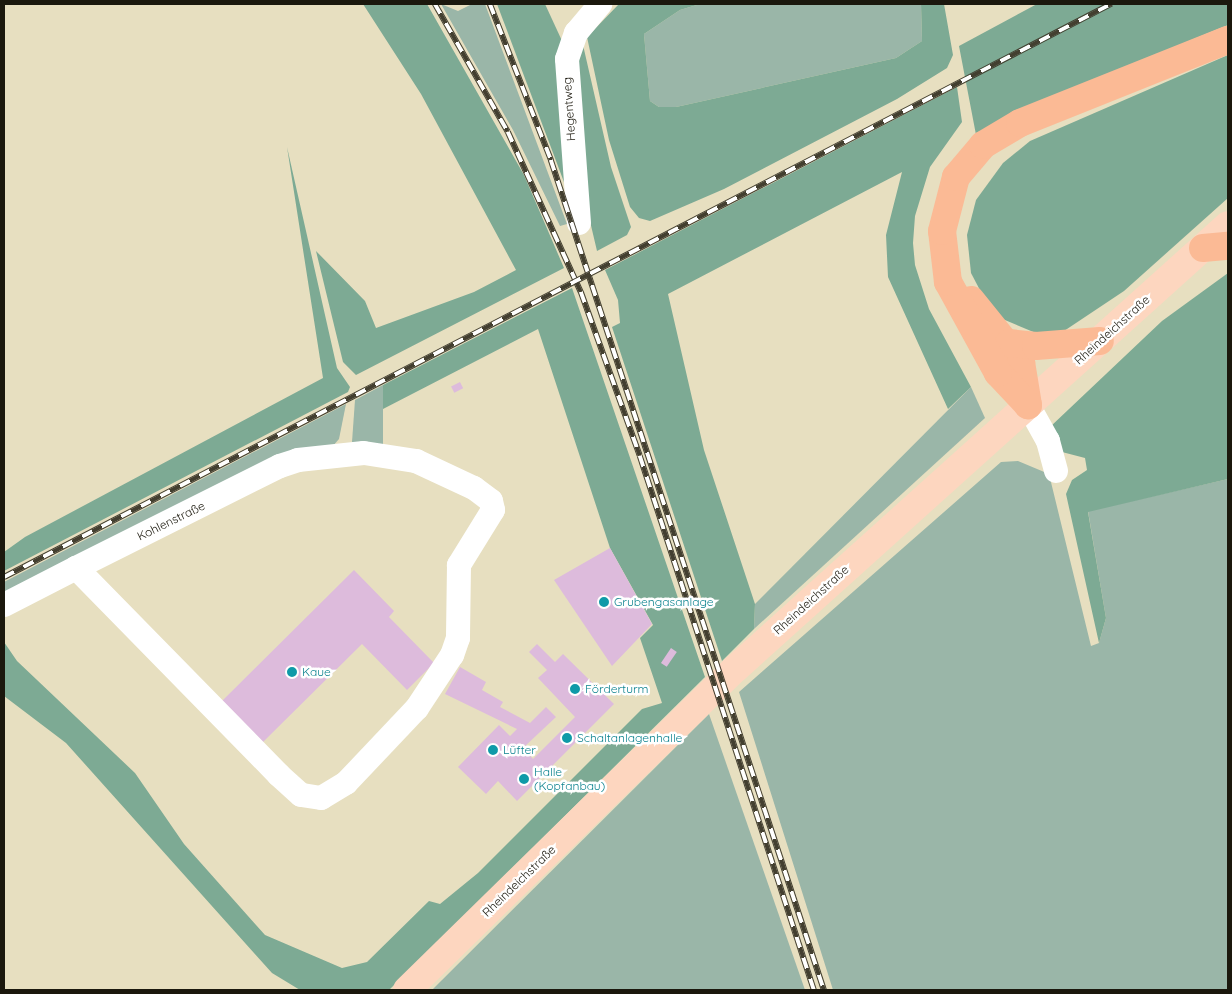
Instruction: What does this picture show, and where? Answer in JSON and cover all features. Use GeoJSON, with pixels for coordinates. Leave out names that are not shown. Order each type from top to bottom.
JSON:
{"type":"FeatureCollection","features":[{"type":"Feature","properties":{"kind":"highway"},"geometry":{"type":"LineString","coordinates":[[1028,405],[998,373],[960,308],[948,282],[942,231],[956,177],[968,160],[999,134],[1228,40]]}},
{"type":"Feature","properties":{"kind":"highway"},"geometry":{"type":"LineString","coordinates":[[1028,405],[1021,362],[1009,343],[972,301],[963,279],[957,232],[961,209],[980,172],[1006,144],[1045,116]]}},
{"type":"Feature","properties":{"kind":"highway"},"geometry":{"type":"LineString","coordinates":[[1009,343],[1036,346],[1100,341]]}},
{"type":"Feature","properties":{"kind":"main road","name":"Rheindeichstraße"},"geometry":{"type":"LineString","coordinates":[[407,990],[736,669],[1100,341],[1216,247],[1228,225]]}},
{"type":"Feature","properties":{"kind":"street","name":"Hegentweg"},"geometry":{"type":"LineString","coordinates":[[579,223],[568,59],[576,33],[600,4]]}},
{"type":"Feature","properties":{"kind":"street"},"geometry":{"type":"LineString","coordinates":[[1028,405],[1048,441],[1056,471]]}},
{"type":"Feature","properties":{"kind":"street","name":"Kohlenstraße"},"geometry":{"type":"LineString","coordinates":[[4,605],[76,568],[280,466],[344,454],[383,455],[433,466],[474,488],[491,501],[493,510],[459,565],[458,638],[452,655],[417,708],[333,794],[321,798],[301,795],[76,568]]}},
{"type":"Feature","properties":{"kind":"green space"},"geometry":{"type":"Polygon","coordinates":[[[363,4],[427,4],[524,175],[564,268],[356,375],[343,362],[316,251],[365,301],[376,328],[474,292],[516,270],[421,94],[363,4]]]}},
{"type":"Feature","properties":{"kind":"green space"},"geometry":{"type":"Polygon","coordinates":[[[441,4],[458,11],[472,4],[485,4],[567,224],[560,226],[513,130],[441,4]]]}},
{"type":"Feature","properties":{"kind":"green space"},"geometry":{"type":"Polygon","coordinates":[[[497,4],[545,4],[563,43],[573,206],[497,4]]]}},
{"type":"Feature","properties":{"kind":"green space"},"geometry":{"type":"Polygon","coordinates":[[[619,4],[700,4],[680,10],[644,34],[650,101],[659,107],[676,107],[896,58],[922,41],[921,4],[944,4],[953,55],[947,68],[897,99],[724,189],[650,221],[639,218],[630,207],[609,140],[587,37],[619,4]]]}},
{"type":"Feature","properties":{"kind":"green space"},"geometry":{"type":"Polygon","coordinates":[[[700,4],[921,4],[922,41],[896,58],[676,107],[659,107],[650,101],[644,34],[680,10],[700,4]]]}},
{"type":"Feature","properties":{"kind":"green space"},"geometry":{"type":"Polygon","coordinates":[[[1037,4],[1228,4],[1228,25],[1111,73],[977,140],[959,46],[1037,4]]]}},
{"type":"Feature","properties":{"kind":"green space"},"geometry":{"type":"Polygon","coordinates":[[[583,45],[611,167],[631,227],[627,235],[597,251],[589,217],[577,67],[583,45]]]}},
{"type":"Feature","properties":{"kind":"green space"},"geometry":{"type":"Polygon","coordinates":[[[1228,55],[1228,198],[1124,291],[1061,333],[1043,336],[993,315],[971,273],[967,235],[976,200],[1003,163],[1030,141],[1228,55]]]}},
{"type":"Feature","properties":{"kind":"green space"},"geometry":{"type":"Polygon","coordinates":[[[957,87],[962,122],[930,167],[915,216],[913,243],[915,265],[929,309],[971,387],[948,409],[888,277],[886,235],[902,172],[668,294],[704,450],[755,604],[754,629],[722,661],[612,327],[620,323],[618,300],[605,270],[957,87]]]}},
{"type":"Feature","properties":{"kind":"green space"},"geometry":{"type":"Polygon","coordinates":[[[287,147],[337,368],[350,387],[348,392],[4,571],[4,552],[25,537],[323,378],[287,147]]]}},
{"type":"Feature","properties":{"kind":"green space"},"geometry":{"type":"Polygon","coordinates":[[[1228,273],[1228,479],[1088,512],[1106,618],[1099,643],[1066,494],[1072,480],[1087,470],[1085,458],[1062,452],[1050,427],[1162,321],[1228,273]]]}},
{"type":"Feature","properties":{"kind":"green space"},"geometry":{"type":"Polygon","coordinates":[[[572,288],[705,677],[389,990],[300,990],[272,973],[66,743],[4,696],[4,642],[17,661],[135,773],[184,844],[265,935],[342,968],[367,962],[429,901],[440,904],[478,873],[642,709],[662,703],[640,638],[653,625],[610,548],[538,329],[383,409],[383,385],[572,288]]]}},
{"type":"Feature","properties":{"kind":"green space"},"geometry":{"type":"Polygon","coordinates":[[[383,385],[383,447],[352,442],[355,400],[383,385]]]}},
{"type":"Feature","properties":{"kind":"green space"},"geometry":{"type":"Polygon","coordinates":[[[971,387],[985,418],[754,629],[755,604],[971,387]]]}},
{"type":"Feature","properties":{"kind":"green space"},"geometry":{"type":"Polygon","coordinates":[[[346,404],[339,439],[332,447],[4,599],[4,582],[346,404]]]}},
{"type":"Feature","properties":{"kind":"green space"},"geometry":{"type":"Polygon","coordinates":[[[1018,461],[1049,474],[1091,646],[1099,643],[1106,618],[1088,511],[1228,479],[1228,990],[833,990],[739,692],[1001,462],[1018,461]]]}},
{"type":"Feature","properties":{"kind":"green space"},"geometry":{"type":"Polygon","coordinates":[[[709,714],[805,990],[432,990],[709,714]]]}},
{"type":"Feature","properties":{"kind":"building"},"geometry":{"type":"Polygon","coordinates":[[[460,382],[463,388],[454,393],[451,387],[460,382]]]}},
{"type":"Feature","properties":{"kind":"building","name":"Grubengasanlage"},"geometry":{"type":"Polygon","coordinates":[[[610,548],[652,624],[612,666],[554,580],[610,548]]]}},
{"type":"Feature","properties":{"kind":"building","name":"Kaue"},"geometry":{"type":"Polygon","coordinates":[[[354,570],[394,611],[389,617],[434,663],[407,690],[362,644],[263,742],[222,701],[354,570]]]}},
{"type":"Feature","properties":{"kind":"building"},"geometry":{"type":"Polygon","coordinates":[[[537,644],[555,662],[563,654],[614,704],[517,801],[498,781],[486,794],[458,767],[499,725],[510,736],[517,729],[445,694],[460,667],[486,682],[482,690],[503,702],[500,707],[530,723],[546,707],[556,717],[523,748],[533,759],[575,717],[538,678],[547,670],[529,652],[537,644]]]}},
{"type":"Feature","properties":{"kind":"building"},"geometry":{"type":"Polygon","coordinates":[[[671,648],[677,652],[667,667],[661,663],[671,648]]]}},
{"type":"Feature","properties":{"kind":"railway"},"geometry":{"type":"LineString","coordinates":[[435,4],[508,132],[581,292],[640,456],[814,990]]}},
{"type":"Feature","properties":{"kind":"railway"},"geometry":{"type":"LineString","coordinates":[[490,4],[551,160],[824,990]]}},
{"type":"Feature","properties":{"kind":"railway"},"geometry":{"type":"LineString","coordinates":[[4,577],[1111,4]]}},
{"type":"Feature","properties":{"kind":"place","name":"Grubengasanlage"},"geometry":{"type":"Point","coordinates":[604,602]}},
{"type":"Feature","properties":{"kind":"place","name":"Kaue"},"geometry":{"type":"Point","coordinates":[292,672]}},
{"type":"Feature","properties":{"kind":"place","name":"Förderturm"},"geometry":{"type":"Point","coordinates":[575,689]}},
{"type":"Feature","properties":{"kind":"place","name":"Schaltanlagenhalle"},"geometry":{"type":"Point","coordinates":[567,738]}},
{"type":"Feature","properties":{"kind":"place","name":"Lüfter"},"geometry":{"type":"Point","coordinates":[493,750]}},
{"type":"Feature","properties":{"kind":"place","name":"Halle (Kopfanbau)"},"geometry":{"type":"Point","coordinates":[524,779]}}]}
